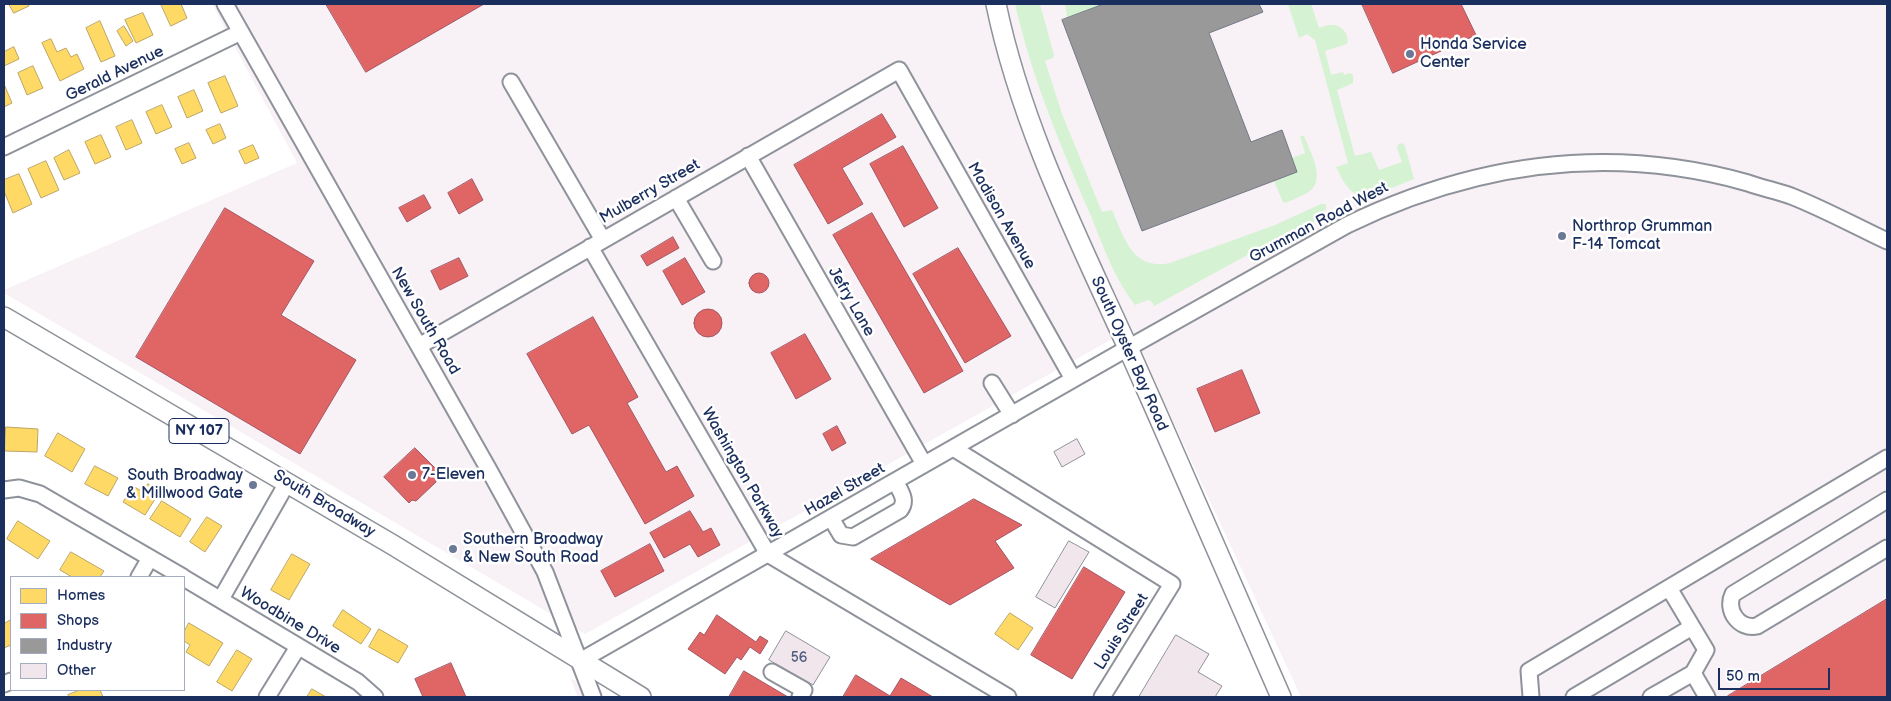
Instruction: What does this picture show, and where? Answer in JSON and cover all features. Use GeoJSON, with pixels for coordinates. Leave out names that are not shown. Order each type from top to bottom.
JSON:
{"type":"FeatureCollection","features":[{"type":"Feature","properties":{"kind":"main road","name":"South Oyster Bay Road"},"geometry":{"type":"LineString","coordinates":[[996,4],[1001,28],[1040,152],[1281,697]]}},
{"type":"Feature","properties":{"kind":"main road","name":"South Broadway"},"geometry":{"type":"LineString","coordinates":[[4,317],[393,545],[640,697]]}},
{"type":"Feature","properties":{"kind":"street","name":"New South Road"},"geometry":{"type":"LineString","coordinates":[[225,4],[545,572],[593,697]]}},
{"type":"Feature","properties":{"kind":"street","name":"Gerald Avenue"},"geometry":{"type":"LineString","coordinates":[[4,147],[241,32]]}},
{"type":"Feature","properties":{"kind":"street","name":"Mulberry Street"},"geometry":{"type":"LineString","coordinates":[[419,346],[899,70]]}},
{"type":"Feature","properties":{"kind":"street","name":"Madison Avenue"},"geometry":{"type":"LineString","coordinates":[[899,70],[1073,379]]}},
{"type":"Feature","properties":{"kind":"street","name":"Washington Parkway"},"geometry":{"type":"LineString","coordinates":[[511,82],[596,243],[768,554],[1008,697]]}},
{"type":"Feature","properties":{"kind":"street","name":"Jefry Lane"},"geometry":{"type":"LineString","coordinates":[[748,156],[924,464]]}},
{"type":"Feature","properties":{"kind":"street","name":"Grumman Road West"},"geometry":{"type":"LineString","coordinates":[[1128,348],[1347,225],[1382,208],[1457,182],[1523,168],[1599,163],[1661,165],[1719,175],[1790,196],[1887,241]]}},
{"type":"Feature","properties":{"kind":"street"},"geometry":{"type":"LineString","coordinates":[[676,198],[714,261]]}},
{"type":"Feature","properties":{"kind":"street","name":"Hazel Street"},"geometry":{"type":"LineString","coordinates":[[580,661],[1128,348]]}},
{"type":"Feature","properties":{"kind":"street"},"geometry":{"type":"LineString","coordinates":[[992,383],[1012,415]]}},
{"type":"Feature","properties":{"kind":"street","name":"Louis Street"},"geometry":{"type":"LineString","coordinates":[[953,448],[1172,584],[1102,697]]}},
{"type":"Feature","properties":{"kind":"street"},"geometry":{"type":"LineString","coordinates":[[1531,697],[1529,671],[1887,458]]}},
{"type":"Feature","properties":{"kind":"street"},"geometry":{"type":"LineString","coordinates":[[832,518],[842,534],[853,537],[903,506],[904,498],[895,481]]}},
{"type":"Feature","properties":{"kind":"street"},"geometry":{"type":"LineString","coordinates":[[221,599],[287,483]]}},
{"type":"Feature","properties":{"kind":"street","name":"Woodbine Drive"},"geometry":{"type":"LineString","coordinates":[[4,490],[19,488],[40,494],[180,576]]}},
{"type":"Feature","properties":{"kind":"street"},"geometry":{"type":"LineString","coordinates":[[870,496],[883,519]]}},
{"type":"Feature","properties":{"kind":"street"},"geometry":{"type":"LineString","coordinates":[[1887,500],[1733,594],[1730,602],[1733,612],[1743,626],[1757,626],[1887,548]]}},
{"type":"Feature","properties":{"kind":"street"},"geometry":{"type":"LineString","coordinates":[[139,576],[150,558]]}},
{"type":"Feature","properties":{"kind":"street","name":"Woodbine Drive"},"geometry":{"type":"LineString","coordinates":[[185,579],[358,682],[374,697]]}},
{"type":"Feature","properties":{"kind":"street"},"geometry":{"type":"LineString","coordinates":[[1651,697],[1693,672],[1706,650],[1669,588]]}},
{"type":"Feature","properties":{"kind":"street"},"geometry":{"type":"LineString","coordinates":[[1574,697],[1692,627]]}},
{"type":"Feature","properties":{"kind":"street"},"geometry":{"type":"LineString","coordinates":[[267,697],[298,647]]}},
{"type":"Feature","properties":{"kind":"street"},"geometry":{"type":"LineString","coordinates":[[772,672],[804,690],[800,697]]}},
{"type":"Feature","properties":{"kind":"street"},"geometry":{"type":"LineString","coordinates":[[1693,672],[1707,697]]}},
{"type":"Feature","properties":{"kind":"shaded area"},"geometry":{"type":"Polygon","coordinates":[[[212,4],[1887,4],[1887,697],[1301,697],[1130,329],[585,634],[4,293],[4,290],[297,163],[212,4]]]}},
{"type":"Feature","properties":{"kind":"shaded area"},"geometry":{"type":"Polygon","coordinates":[[[570,678],[603,697],[578,697],[570,678]]]}},
{"type":"Feature","properties":{"kind":"green space"},"geometry":{"type":"Polygon","coordinates":[[[1015,4],[1040,4],[1054,55],[1053,58],[1045,61],[1062,114],[1102,212],[1112,210],[1126,241],[1138,257],[1147,262],[1157,264],[1170,263],[1275,225],[1321,204],[1326,204],[1326,209],[1312,223],[1275,240],[1154,306],[1148,300],[1135,305],[1121,285],[1110,262],[1058,138],[1030,59],[1015,4]]]}},
{"type":"Feature","properties":{"kind":"green space"},"geometry":{"type":"Polygon","coordinates":[[[1065,4],[1104,4],[1067,18],[1065,4]]]}},
{"type":"Feature","properties":{"kind":"green space"},"geometry":{"type":"Polygon","coordinates":[[[1288,4],[1311,4],[1319,28],[1335,25],[1346,33],[1347,44],[1325,51],[1331,75],[1343,72],[1344,75],[1350,73],[1353,75],[1353,83],[1337,90],[1355,156],[1371,152],[1379,170],[1402,162],[1397,148],[1402,143],[1405,146],[1414,179],[1374,195],[1366,196],[1368,193],[1364,191],[1358,195],[1350,190],[1336,167],[1348,163],[1315,40],[1307,34],[1299,38],[1288,4]]]}},
{"type":"Feature","properties":{"kind":"green space"},"geometry":{"type":"Polygon","coordinates":[[[1300,136],[1304,136],[1316,166],[1316,181],[1313,188],[1307,193],[1285,203],[1274,181],[1297,172],[1292,158],[1305,153],[1300,136]]]}},
{"type":"Feature","properties":{"kind":"building: Homes"},"geometry":{"type":"Polygon","coordinates":[[[9,4],[28,4],[29,6],[14,13],[9,4]]]}},
{"type":"Feature","properties":{"kind":"building: Homes"},"geometry":{"type":"Polygon","coordinates":[[[161,4],[181,4],[187,18],[171,26],[161,4]]]}},
{"type":"Feature","properties":{"kind":"building: Homes"},"geometry":{"type":"Polygon","coordinates":[[[143,13],[153,35],[136,43],[125,20],[143,13]]]}},
{"type":"Feature","properties":{"kind":"building: Homes"},"geometry":{"type":"Polygon","coordinates":[[[100,21],[115,56],[101,62],[86,28],[100,21]]]}},
{"type":"Feature","properties":{"kind":"building: Homes"},"geometry":{"type":"Polygon","coordinates":[[[124,26],[133,41],[126,46],[117,31],[124,26]]]}},
{"type":"Feature","properties":{"kind":"building: Homes"},"geometry":{"type":"Polygon","coordinates":[[[51,39],[57,52],[66,48],[71,57],[77,54],[84,69],[60,81],[42,43],[51,39]]]}},
{"type":"Feature","properties":{"kind":"building: Homes"},"geometry":{"type":"Polygon","coordinates":[[[14,47],[19,59],[4,66],[4,52],[14,47]]]}},
{"type":"Feature","properties":{"kind":"building: Homes"},"geometry":{"type":"Polygon","coordinates":[[[33,66],[43,88],[27,95],[18,73],[33,66]]]}},
{"type":"Feature","properties":{"kind":"building: Homes"},"geometry":{"type":"Polygon","coordinates":[[[225,76],[238,106],[221,113],[208,83],[225,76]]]}},
{"type":"Feature","properties":{"kind":"building: Homes"},"geometry":{"type":"Polygon","coordinates":[[[4,84],[12,103],[4,107],[4,84]]]}},
{"type":"Feature","properties":{"kind":"building: Homes"},"geometry":{"type":"Polygon","coordinates":[[[194,90],[203,111],[187,118],[178,97],[194,90]]]}},
{"type":"Feature","properties":{"kind":"building: Homes"},"geometry":{"type":"Polygon","coordinates":[[[162,105],[172,127],[156,134],[146,112],[162,105]]]}},
{"type":"Feature","properties":{"kind":"building: Homes"},"geometry":{"type":"Polygon","coordinates":[[[132,120],[142,143],[126,150],[116,127],[132,120]]]}},
{"type":"Feature","properties":{"kind":"building: Homes"},"geometry":{"type":"Polygon","coordinates":[[[220,124],[226,138],[213,144],[206,130],[220,124]]]}},
{"type":"Feature","properties":{"kind":"building: Homes"},"geometry":{"type":"Polygon","coordinates":[[[101,135],[111,157],[95,164],[85,142],[101,135]]]}},
{"type":"Feature","properties":{"kind":"building: Homes"},"geometry":{"type":"Polygon","coordinates":[[[189,143],[196,158],[182,164],[175,149],[189,143]]]}},
{"type":"Feature","properties":{"kind":"building: Homes"},"geometry":{"type":"Polygon","coordinates":[[[253,145],[259,158],[245,164],[239,151],[253,145]]]}},
{"type":"Feature","properties":{"kind":"building: Homes"},"geometry":{"type":"Polygon","coordinates":[[[69,150],[80,173],[64,180],[54,158],[69,150]]]}},
{"type":"Feature","properties":{"kind":"building: Homes"},"geometry":{"type":"Polygon","coordinates":[[[46,161],[59,190],[41,198],[28,169],[46,161]]]}},
{"type":"Feature","properties":{"kind":"building: Homes"},"geometry":{"type":"Polygon","coordinates":[[[19,174],[32,204],[13,213],[4,191],[4,180],[19,174]]]}},
{"type":"Feature","properties":{"kind":"building: Homes"},"geometry":{"type":"Polygon","coordinates":[[[6,427],[38,429],[37,452],[5,451],[6,427]]]}},
{"type":"Feature","properties":{"kind":"building: Homes"},"geometry":{"type":"Polygon","coordinates":[[[58,433],[85,449],[72,472],[45,456],[58,433]]]}},
{"type":"Feature","properties":{"kind":"building: Homes"},"geometry":{"type":"Polygon","coordinates":[[[95,466],[118,478],[108,496],[85,484],[95,466]]]}},
{"type":"Feature","properties":{"kind":"building: Homes"},"geometry":{"type":"Polygon","coordinates":[[[148,484],[160,491],[145,515],[123,502],[133,486],[143,492],[148,484]]]}},
{"type":"Feature","properties":{"kind":"building: Homes"},"geometry":{"type":"Polygon","coordinates":[[[162,501],[191,519],[180,537],[150,519],[162,501]]]}},
{"type":"Feature","properties":{"kind":"building: Homes"},"geometry":{"type":"Polygon","coordinates":[[[207,517],[222,526],[205,552],[190,542],[207,517]]]}},
{"type":"Feature","properties":{"kind":"building: Homes"},"geometry":{"type":"Polygon","coordinates":[[[18,521],[50,541],[38,559],[7,539],[18,521]]]}},
{"type":"Feature","properties":{"kind":"building: Homes"},"geometry":{"type":"Polygon","coordinates":[[[71,552],[104,571],[101,576],[70,576],[60,570],[71,552]]]}},
{"type":"Feature","properties":{"kind":"building: Homes"},"geometry":{"type":"Polygon","coordinates":[[[292,554],[310,564],[289,600],[271,590],[292,554]]]}},
{"type":"Feature","properties":{"kind":"building: Homes"},"geometry":{"type":"Polygon","coordinates":[[[343,610],[371,629],[361,644],[333,626],[343,610]]]}},
{"type":"Feature","properties":{"kind":"building: Homes"},"geometry":{"type":"Polygon","coordinates":[[[1010,613],[1033,628],[1018,650],[995,634],[1010,613]]]}},
{"type":"Feature","properties":{"kind":"building: Homes"},"geometry":{"type":"Polygon","coordinates":[[[10,621],[10,645],[4,648],[4,624],[10,621]]]}},
{"type":"Feature","properties":{"kind":"building: Homes"},"geometry":{"type":"Polygon","coordinates":[[[189,623],[223,643],[209,666],[186,652],[190,645],[185,642],[185,630],[189,623]]]}},
{"type":"Feature","properties":{"kind":"building: Homes"},"geometry":{"type":"Polygon","coordinates":[[[379,629],[408,646],[398,663],[369,647],[379,629]]]}},
{"type":"Feature","properties":{"kind":"building: Homes"},"geometry":{"type":"Polygon","coordinates":[[[237,650],[252,659],[232,691],[217,682],[237,650]]]}},
{"type":"Feature","properties":{"kind":"building: Homes"},"geometry":{"type":"Polygon","coordinates":[[[312,689],[326,697],[307,697],[312,689]]]}},
{"type":"Feature","properties":{"kind":"building: Homes"},"geometry":{"type":"Polygon","coordinates":[[[78,691],[100,691],[103,697],[69,697],[68,695],[78,691]]]}},
{"type":"Feature","properties":{"kind":"building: Shops"},"geometry":{"type":"Polygon","coordinates":[[[326,4],[484,4],[366,72],[326,4]]]}},
{"type":"Feature","properties":{"kind":"building: Shops","name":"Honda Service Center"},"geometry":{"type":"Polygon","coordinates":[[[1362,4],[1461,4],[1476,35],[1393,73],[1362,4]]]}},
{"type":"Feature","properties":{"kind":"building: Shops"},"geometry":{"type":"Polygon","coordinates":[[[882,114],[896,137],[842,168],[863,204],[828,224],[794,165],[882,114]]]}},
{"type":"Feature","properties":{"kind":"building: Shops"},"geometry":{"type":"Polygon","coordinates":[[[903,146],[938,208],[904,227],[870,164],[903,146]]]}},
{"type":"Feature","properties":{"kind":"building: Shops"},"geometry":{"type":"Polygon","coordinates":[[[472,179],[483,200],[459,214],[448,193],[472,179]]]}},
{"type":"Feature","properties":{"kind":"building: Shops"},"geometry":{"type":"Polygon","coordinates":[[[424,195],[431,208],[407,222],[399,208],[424,195]]]}},
{"type":"Feature","properties":{"kind":"building: Shops"},"geometry":{"type":"Polygon","coordinates":[[[225,208],[314,261],[281,315],[356,360],[300,454],[136,357],[225,208]]]}},
{"type":"Feature","properties":{"kind":"building: Shops"},"geometry":{"type":"Polygon","coordinates":[[[872,213],[963,371],[924,393],[833,235],[872,213]]]}},
{"type":"Feature","properties":{"kind":"building: Shops"},"geometry":{"type":"Polygon","coordinates":[[[673,237],[679,248],[647,266],[641,256],[673,237]]]}},
{"type":"Feature","properties":{"kind":"building: Shops"},"geometry":{"type":"Polygon","coordinates":[[[958,248],[1011,336],[965,363],[913,274],[958,248]]]}},
{"type":"Feature","properties":{"kind":"building: Shops"},"geometry":{"type":"Polygon","coordinates":[[[459,258],[468,276],[440,290],[431,271],[459,258]]]}},
{"type":"Feature","properties":{"kind":"building: Shops"},"geometry":{"type":"Polygon","coordinates":[[[685,258],[705,292],[682,305],[663,271],[685,258]]]}},
{"type":"Feature","properties":{"kind":"building: Shops"},"geometry":{"type":"Polygon","coordinates":[[[759,273],[766,276],[769,283],[766,290],[759,293],[752,290],[749,283],[752,276],[759,273]]]}},
{"type":"Feature","properties":{"kind":"building: Shops"},"geometry":{"type":"Polygon","coordinates":[[[708,309],[718,313],[722,323],[718,333],[708,337],[698,333],[694,323],[698,313],[708,309]]]}},
{"type":"Feature","properties":{"kind":"building: Shops"},"geometry":{"type":"Polygon","coordinates":[[[593,317],[638,397],[627,403],[666,472],[677,466],[694,496],[645,524],[589,425],[572,434],[527,354],[593,317]]]}},
{"type":"Feature","properties":{"kind":"building: Shops"},"geometry":{"type":"Polygon","coordinates":[[[805,334],[831,379],[796,399],[771,353],[805,334]]]}},
{"type":"Feature","properties":{"kind":"building: Shops"},"geometry":{"type":"Polygon","coordinates":[[[1242,370],[1260,413],[1215,432],[1197,389],[1242,370]]]}},
{"type":"Feature","properties":{"kind":"building: Shops"},"geometry":{"type":"Polygon","coordinates":[[[837,426],[846,443],[832,451],[823,434],[837,426]]]}},
{"type":"Feature","properties":{"kind":"building: Shops","name":"7-Eleven"},"geometry":{"type":"Polygon","coordinates":[[[415,448],[440,473],[436,477],[436,482],[416,501],[412,500],[409,503],[384,477],[415,448]]]}},
{"type":"Feature","properties":{"kind":"building: Shops"},"geometry":{"type":"Polygon","coordinates":[[[974,499],[1022,525],[995,541],[1014,568],[950,605],[871,559],[974,499]]]}},
{"type":"Feature","properties":{"kind":"building: Shops"},"geometry":{"type":"Polygon","coordinates":[[[690,511],[703,532],[711,528],[720,545],[698,557],[690,544],[664,558],[650,533],[690,511]]]}},
{"type":"Feature","properties":{"kind":"building: Shops"},"geometry":{"type":"Polygon","coordinates":[[[650,544],[664,571],[615,597],[601,571],[650,544]]]}},
{"type":"Feature","properties":{"kind":"building: Shops"},"geometry":{"type":"Polygon","coordinates":[[[1084,567],[1125,592],[1072,679],[1031,655],[1084,567]]]}},
{"type":"Feature","properties":{"kind":"building: Shops"},"geometry":{"type":"Polygon","coordinates":[[[1887,599],[1887,697],[1728,696],[1887,599]]]}},
{"type":"Feature","properties":{"kind":"building: Shops"},"geometry":{"type":"Polygon","coordinates":[[[717,615],[756,642],[760,636],[768,641],[760,654],[750,647],[741,660],[737,657],[725,674],[688,649],[700,632],[704,635],[717,615]]]}},
{"type":"Feature","properties":{"kind":"building: Shops"},"geometry":{"type":"Polygon","coordinates":[[[451,663],[466,697],[423,697],[415,679],[451,663]]]}},
{"type":"Feature","properties":{"kind":"building: Shops"},"geometry":{"type":"Polygon","coordinates":[[[744,671],[788,697],[729,697],[744,671]]]}},
{"type":"Feature","properties":{"kind":"building: Shops"},"geometry":{"type":"Polygon","coordinates":[[[856,675],[890,696],[901,678],[933,697],[843,697],[856,675]]]}},
{"type":"Feature","properties":{"kind":"building: Industry"},"geometry":{"type":"Polygon","coordinates":[[[1104,4],[1259,4],[1263,12],[1209,33],[1251,142],[1282,130],[1297,172],[1142,231],[1062,20],[1104,4]]]}},
{"type":"Feature","properties":{"kind":"building: Other"},"geometry":{"type":"Polygon","coordinates":[[[1077,439],[1085,454],[1062,467],[1054,452],[1077,439]]]}},
{"type":"Feature","properties":{"kind":"building: Other"},"geometry":{"type":"Polygon","coordinates":[[[1069,541],[1089,552],[1055,608],[1036,597],[1069,541]]]}},
{"type":"Feature","properties":{"kind":"building: Other"},"geometry":{"type":"Polygon","coordinates":[[[786,631],[830,657],[813,685],[769,660],[786,631]]]}},
{"type":"Feature","properties":{"kind":"building: Other"},"geometry":{"type":"Polygon","coordinates":[[[1176,635],[1209,654],[1198,672],[1222,686],[1215,697],[1139,697],[1176,635]]]}},
{"type":"Feature","properties":{"kind":"place","name":"Honda Service Center"},"geometry":{"type":"Point","coordinates":[1410,54]}},
{"type":"Feature","properties":{"kind":"place","name":"Northrop Grumman F-14 Tomcat"},"geometry":{"type":"Point","coordinates":[1562,236]}},
{"type":"Feature","properties":{"kind":"place","name":"7-Eleven"},"geometry":{"type":"Point","coordinates":[412,475]}},
{"type":"Feature","properties":{"kind":"place","name":"South Broadway & Millwood Gate"},"geometry":{"type":"Point","coordinates":[253,485]}},
{"type":"Feature","properties":{"kind":"place","name":"Southern Broadway & New South Road"},"geometry":{"type":"Point","coordinates":[453,549]}}]}
